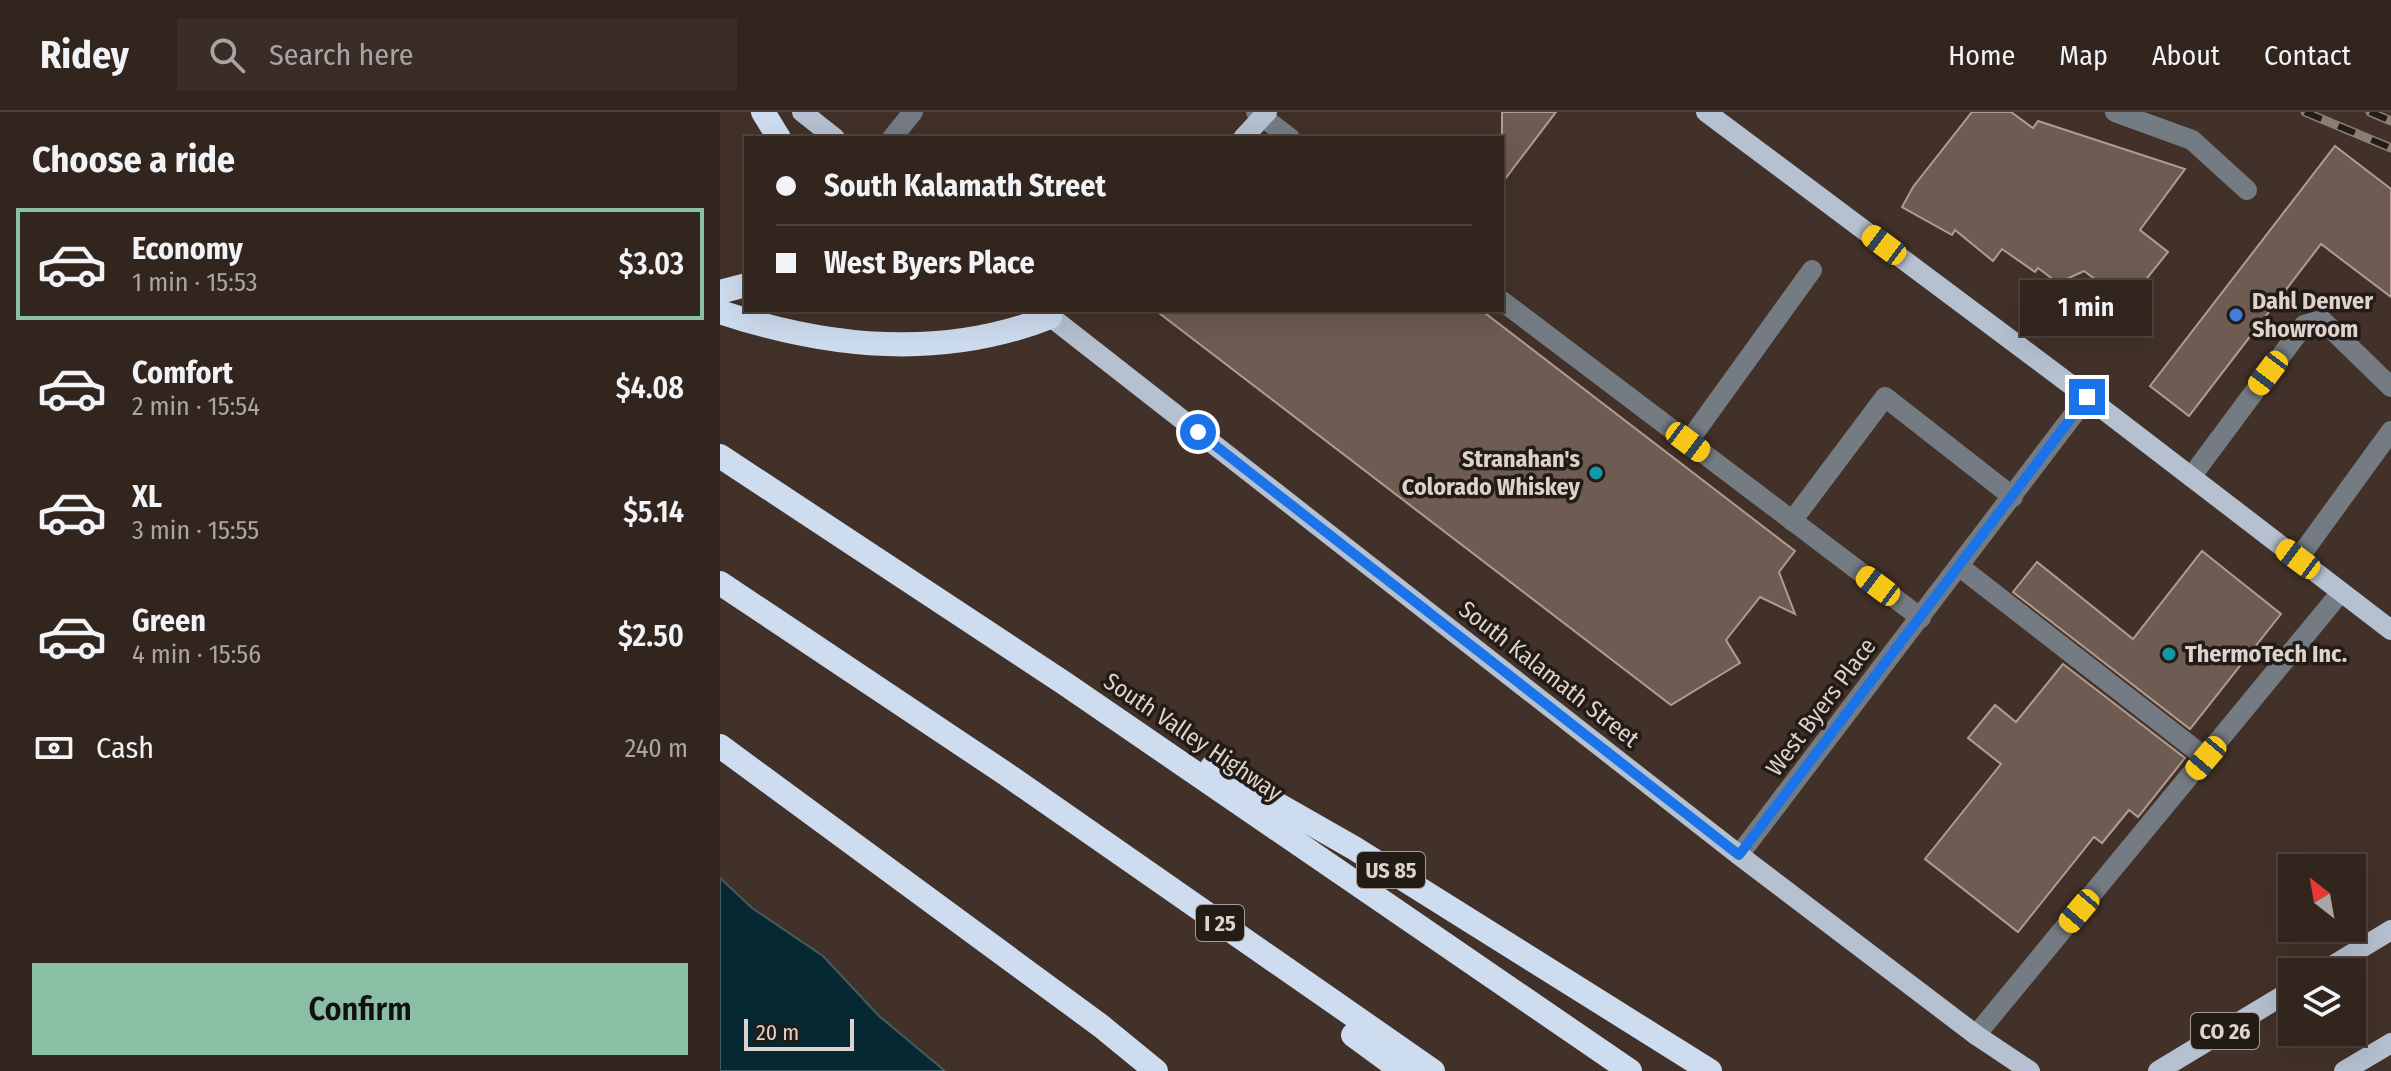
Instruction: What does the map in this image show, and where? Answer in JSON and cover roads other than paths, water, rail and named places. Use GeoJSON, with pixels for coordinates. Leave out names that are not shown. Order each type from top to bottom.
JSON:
{"type":"FeatureCollection","features":[{"type":"Feature","properties":{"kind":"highway"},"geometry":{"type":"LineString","coordinates":[[763,112],[778,136]]}},
{"type":"Feature","properties":{"kind":"highway"},"geometry":{"type":"LineString","coordinates":[[720,292],[744,286]]}},
{"type":"Feature","properties":{"kind":"highway"},"geometry":{"type":"LineString","coordinates":[[720,312],[814,337],[912,345],[973,340],[1015,331],[1051,312]]}},
{"type":"Feature","properties":{"kind":"highway","name":"South Valley Highway"},"geometry":{"type":"LineString","coordinates":[[720,456],[1064,683],[1630,1071]]}},
{"type":"Feature","properties":{"kind":"highway","name":"I 25"},"geometry":{"type":"LineString","coordinates":[[720,583],[1006,774],[1433,1071]]}},
{"type":"Feature","properties":{"kind":"highway","name":"US 85"},"geometry":{"type":"LineString","coordinates":[[1064,683],[1354,848],[1710,1071]]}},
{"type":"Feature","properties":{"kind":"highway"},"geometry":{"type":"LineString","coordinates":[[720,746],[1053,991],[1156,1071]]}},
{"type":"Feature","properties":{"kind":"highway"},"geometry":{"type":"LineString","coordinates":[[1006,774],[1402,1071]]}},
{"type":"Feature","properties":{"kind":"main road"},"geometry":{"type":"LineString","coordinates":[[802,112],[832,136]]}},
{"type":"Feature","properties":{"kind":"main road"},"geometry":{"type":"LineString","coordinates":[[1706,112],[2087,397],[2391,630]]}},
{"type":"Feature","properties":{"kind":"main road"},"geometry":{"type":"LineString","coordinates":[[1245,136],[1262,114]]}},
{"type":"Feature","properties":{"kind":"main road","name":"South Kalamath Street"},"geometry":{"type":"LineString","coordinates":[[1051,312],[1739,855],[1976,1035],[2030,1071]]}},
{"type":"Feature","properties":{"kind":"main road"},"geometry":{"type":"LineString","coordinates":[[2345,958],[2391,930]]}},
{"type":"Feature","properties":{"kind":"main road","name":"CO 26"},"geometry":{"type":"LineString","coordinates":[[2158,1071],[2278,998]]}},
{"type":"Feature","properties":{"kind":"main road"},"geometry":{"type":"LineString","coordinates":[[2344,1071],[2391,1043]]}},
{"type":"Feature","properties":{"kind":"street"},"geometry":{"type":"LineString","coordinates":[[894,136],[913,112]]}},
{"type":"Feature","properties":{"kind":"street"},"geometry":{"type":"LineString","coordinates":[[2115,112],[2192,140],[2247,190]]}},
{"type":"Feature","properties":{"kind":"street"},"geometry":{"type":"LineString","coordinates":[[1262,114],[1288,136]]}},
{"type":"Feature","properties":{"kind":"street"},"geometry":{"type":"LineString","coordinates":[[1688,442],[1812,270]]}},
{"type":"Feature","properties":{"kind":"street"},"geometry":{"type":"LineString","coordinates":[[1504,303],[1921,618]]}},
{"type":"Feature","properties":{"kind":"street"},"geometry":{"type":"LineString","coordinates":[[2191,477],[2304,325],[2322,320],[2391,387]]}},
{"type":"Feature","properties":{"kind":"street"},"geometry":{"type":"LineString","coordinates":[[1792,521],[1885,397],[2013,497]]}},
{"type":"Feature","properties":{"kind":"street","name":"West Byers Place"},"geometry":{"type":"LineString","coordinates":[[1739,855],[2087,397]]}},
{"type":"Feature","properties":{"kind":"street"},"geometry":{"type":"LineString","coordinates":[[2298,559],[2391,431]]}},
{"type":"Feature","properties":{"kind":"street"},"geometry":{"type":"LineString","coordinates":[[1960,567],[2206,758]]}},
{"type":"Feature","properties":{"kind":"street"},"geometry":{"type":"LineString","coordinates":[[1976,1035],[2341,592]]}},
{"type":"Feature","properties":{"kind":"water"},"geometry":{"type":"Polygon","coordinates":[[[720,878],[752,908],[823,956],[879,1016],[945,1071],[720,1071],[720,878]]]}},
{"type":"Feature","properties":{"kind":"railway"},"geometry":{"type":"LineString","coordinates":[[2305,112],[2391,148]]}},
{"type":"Feature","properties":{"kind":"railway"},"geometry":{"type":"LineString","coordinates":[[2370,112],[2391,121]]}},
{"type":"Feature","properties":{"kind":"place","name":"Dahl Denver Showroom"},"geometry":{"type":"Point","coordinates":[2236,315]}},
{"type":"Feature","properties":{"kind":"place","name":"Stranahan's Colorado Whiskey"},"geometry":{"type":"Point","coordinates":[1596,473]}},
{"type":"Feature","properties":{"kind":"place","name":"ThermoTech Inc."},"geometry":{"type":"Point","coordinates":[2169,654]}}]}
